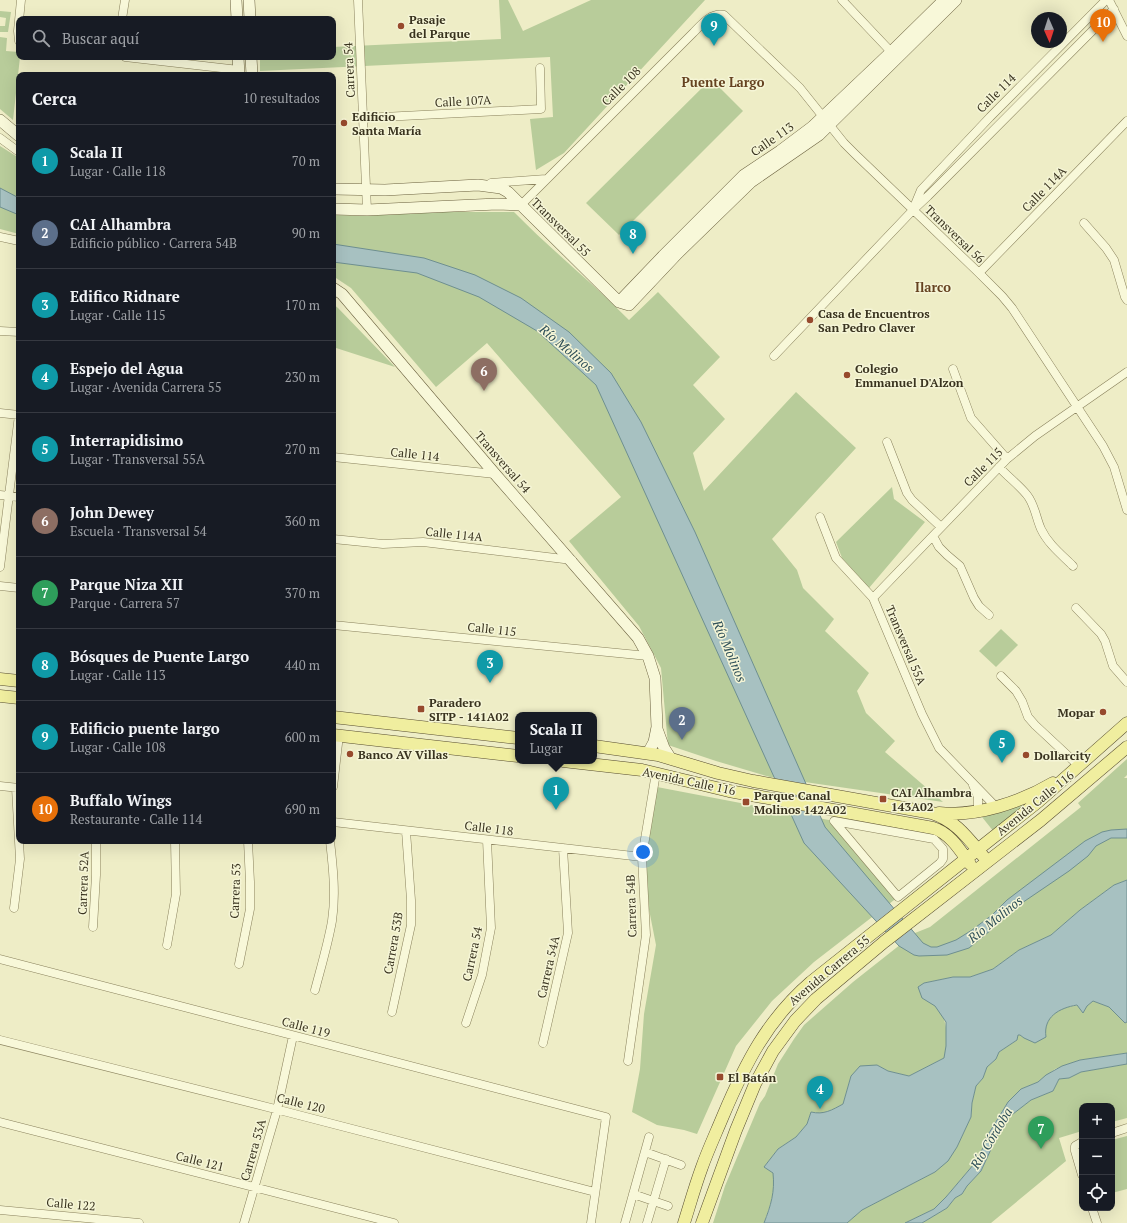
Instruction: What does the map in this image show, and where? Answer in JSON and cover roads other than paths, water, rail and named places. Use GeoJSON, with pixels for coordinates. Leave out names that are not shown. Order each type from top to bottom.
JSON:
{"type":"FeatureCollection","features":[{"type":"Feature","properties":{"kind":"main road"},"geometry":{"type":"LineString","coordinates":[[0,679],[16,681]]}},
{"type":"Feature","properties":{"kind":"main road"},"geometry":{"type":"LineString","coordinates":[[0,696],[16,698]]}},
{"type":"Feature","properties":{"kind":"main road"},"geometry":{"type":"LineString","coordinates":[[336,716],[515,738]]}},
{"type":"Feature","properties":{"kind":"main road","name":"Avenida Calle 116"},"geometry":{"type":"LineString","coordinates":[[966,859],[1080,766],[1127,723]]}},
{"type":"Feature","properties":{"kind":"main road"},"geometry":{"type":"LineString","coordinates":[[336,735],[515,756]]}},
{"type":"Feature","properties":{"kind":"main road","name":"Avenida Calle 116"},"geometry":{"type":"LineString","coordinates":[[597,746],[648,753],[723,774],[774,785],[932,813],[948,819],[955,825],[988,862]]}},
{"type":"Feature","properties":{"kind":"main road","name":"Avenida Calle 116"},"geometry":{"type":"LineString","coordinates":[[588,764],[656,774],[717,788],[939,830],[950,839],[976,871],[1041,820],[1127,746]]}},
{"type":"Feature","properties":{"kind":"main road"},"geometry":{"type":"LineString","coordinates":[[932,813],[961,814],[996,807],[1040,790],[1080,766]]}},
{"type":"Feature","properties":{"kind":"main road","name":"Avenida Carrera 55"},"geometry":{"type":"LineString","coordinates":[[684,1223],[702,1166],[732,1096],[754,1050],[770,1026],[798,994],[966,859]]}},
{"type":"Feature","properties":{"kind":"main road","name":"Avenida Carrera 55"},"geometry":{"type":"LineString","coordinates":[[702,1223],[736,1130],[755,1084],[773,1052],[795,1021],[816,999],[884,942],[976,871]]}},
{"type":"Feature","properties":{"kind":"street"},"geometry":{"type":"LineString","coordinates":[[19,16],[21,0]]}},
{"type":"Feature","properties":{"kind":"street"},"geometry":{"type":"LineString","coordinates":[[122,16],[125,0]]}},
{"type":"Feature","properties":{"kind":"street"},"geometry":{"type":"LineString","coordinates":[[236,0],[237,16]]}},
{"type":"Feature","properties":{"kind":"street"},"geometry":{"type":"LineString","coordinates":[[249,0],[250,16]]}},
{"type":"Feature","properties":{"kind":"street","name":"Carrera 54"},"geometry":{"type":"LineString","coordinates":[[358,0],[367,210]]}},
{"type":"Feature","properties":{"kind":"street"},"geometry":{"type":"LineString","coordinates":[[842,0],[894,55]]}},
{"type":"Feature","properties":{"kind":"street","name":"Calle 113"},"geometry":{"type":"LineString","coordinates":[[894,55],[944,0]]}},
{"type":"Feature","properties":{"kind":"street","name":"Calle 113"},"geometry":{"type":"LineString","coordinates":[[748,178],[629,305],[619,302],[663,256],[748,178],[812,127],[826,120],[894,55],[956,0]]}},
{"type":"Feature","properties":{"kind":"street"},"geometry":{"type":"LineString","coordinates":[[1108,0],[1127,36]]}},
{"type":"Feature","properties":{"kind":"street","name":"Calle 114"},"geometry":{"type":"LineString","coordinates":[[913,210],[920,190],[990,117],[1108,0]]}},
{"type":"Feature","properties":{"kind":"street","name":"Calle 114"},"geometry":{"type":"LineString","coordinates":[[774,356],[913,210],[1114,9]]}},
{"type":"Feature","properties":{"kind":"street","name":"Transversal 56"},"geometry":{"type":"LineString","coordinates":[[717,14],[727,17],[800,88],[855,154],[979,273],[1012,308],[1103,446],[1114,467],[1127,510]]}},
{"type":"Feature","properties":{"kind":"street","name":"Calle 108"},"geometry":{"type":"LineString","coordinates":[[521,205],[693,33],[709,18],[717,14]]}},
{"type":"Feature","properties":{"kind":"street"},"geometry":{"type":"LineString","coordinates":[[148,60],[239,72],[238,60]]}},
{"type":"Feature","properties":{"kind":"street"},"geometry":{"type":"LineString","coordinates":[[251,60],[252,72]]}},
{"type":"Feature","properties":{"kind":"street","name":"Calle 107A"},"geometry":{"type":"LineString","coordinates":[[363,118],[541,109],[540,68]]}},
{"type":"Feature","properties":{"kind":"street"},"geometry":{"type":"LineString","coordinates":[[0,120],[16,133]]}},
{"type":"Feature","properties":{"kind":"street","name":"Calle 114A"},"geometry":{"type":"LineString","coordinates":[[979,273],[1127,121]]}},
{"type":"Feature","properties":{"kind":"street"},"geometry":{"type":"LineString","coordinates":[[0,138],[16,150]]}},
{"type":"Feature","properties":{"kind":"street"},"geometry":{"type":"LineString","coordinates":[[336,189],[385,190],[478,185],[546,179]]}},
{"type":"Feature","properties":{"kind":"street","name":"Transversal 55"},"geometry":{"type":"LineString","coordinates":[[478,185],[501,188],[508,192],[619,302]]}},
{"type":"Feature","properties":{"kind":"street"},"geometry":{"type":"LineString","coordinates":[[336,209],[367,210],[497,204],[521,205]]}},
{"type":"Feature","properties":{"kind":"street"},"geometry":{"type":"LineString","coordinates":[[1084,223],[1106,248],[1114,260],[1127,300]]}},
{"type":"Feature","properties":{"kind":"street"},"geometry":{"type":"LineString","coordinates":[[0,236],[16,240]]}},
{"type":"Feature","properties":{"kind":"street","name":"Transversal 54"},"geometry":{"type":"LineString","coordinates":[[336,290],[342,294],[495,474],[572,560],[634,633],[648,656]]}},
{"type":"Feature","properties":{"kind":"street"},"geometry":{"type":"LineString","coordinates":[[0,331],[16,332]]}},
{"type":"Feature","properties":{"kind":"street"},"geometry":{"type":"LineString","coordinates":[[953,369],[971,418],[1007,459]]}},
{"type":"Feature","properties":{"kind":"street","name":"Calle 115"},"geometry":{"type":"LineString","coordinates":[[873,598],[1007,459],[1035,436],[1127,372]]}},
{"type":"Feature","properties":{"kind":"street"},"geometry":{"type":"LineString","coordinates":[[0,413],[16,415]]}},
{"type":"Feature","properties":{"kind":"street"},"geometry":{"type":"LineString","coordinates":[[0,567],[16,439]]}},
{"type":"Feature","properties":{"kind":"street"},"geometry":{"type":"LineString","coordinates":[[887,442],[907,493],[912,500],[941,527]]}},
{"type":"Feature","properties":{"kind":"street","name":"Calle 114"},"geometry":{"type":"LineString","coordinates":[[336,457],[495,474]]}},
{"type":"Feature","properties":{"kind":"street"},"geometry":{"type":"LineString","coordinates":[[999,467],[1028,496],[1042,530],[1048,540],[1073,566]]}},
{"type":"Feature","properties":{"kind":"street"},"geometry":{"type":"LineString","coordinates":[[0,495],[16,497]]}},
{"type":"Feature","properties":{"kind":"street","name":"Transversal 55A"},"geometry":{"type":"LineString","coordinates":[[820,517],[836,558],[873,598],[922,714],[937,744],[996,807]]}},
{"type":"Feature","properties":{"kind":"street"},"geometry":{"type":"LineString","coordinates":[[933,536],[943,551],[960,566],[974,598],[989,615]]}},
{"type":"Feature","properties":{"kind":"street","name":"Calle 114A"},"geometry":{"type":"LineString","coordinates":[[336,539],[384,544],[423,542],[572,560]]}},
{"type":"Feature","properties":{"kind":"street"},"geometry":{"type":"LineString","coordinates":[[0,586],[16,588]]}},
{"type":"Feature","properties":{"kind":"street"},"geometry":{"type":"LineString","coordinates":[[1076,608],[1101,634],[1105,641],[1113,666],[1127,682]]}},
{"type":"Feature","properties":{"kind":"street","name":"Calle 115"},"geometry":{"type":"LineString","coordinates":[[336,625],[648,656]]}},
{"type":"Feature","properties":{"kind":"street"},"geometry":{"type":"LineString","coordinates":[[648,656],[655,678],[656,727],[654,742],[648,753]]}},
{"type":"Feature","properties":{"kind":"street"},"geometry":{"type":"LineString","coordinates":[[1001,676],[1022,701],[1028,717],[1080,766]]}},
{"type":"Feature","properties":{"kind":"street"},"geometry":{"type":"LineString","coordinates":[[656,727],[664,748],[671,759]]}},
{"type":"Feature","properties":{"kind":"street","name":"Carrera 54B"},"geometry":{"type":"LineString","coordinates":[[628,1061],[646,935],[642,857],[656,774]]}},
{"type":"Feature","properties":{"kind":"street","name":"Transversal 55A"},"geometry":{"type":"LineString","coordinates":[[971,781],[978,797],[978,811]]}},
{"type":"Feature","properties":{"kind":"street"},"geometry":{"type":"LineString","coordinates":[[0,786],[16,788]]}},
{"type":"Feature","properties":{"kind":"street"},"geometry":{"type":"LineString","coordinates":[[834,821],[934,839],[939,844],[943,849],[943,859],[940,864],[898,897],[839,827],[834,821]]}},
{"type":"Feature","properties":{"kind":"street","name":"Calle 118"},"geometry":{"type":"LineString","coordinates":[[336,822],[642,857]]}},
{"type":"Feature","properties":{"kind":"street","name":"Carrera 53B"},"geometry":{"type":"LineString","coordinates":[[392,1012],[410,925],[412,900],[406,831]]}},
{"type":"Feature","properties":{"kind":"street","name":"Carrera 54"},"geometry":{"type":"LineString","coordinates":[[466,1023],[482,975],[491,928],[487,840]]}},
{"type":"Feature","properties":{"kind":"street"},"geometry":{"type":"LineString","coordinates":[[14,908],[20,859],[20,844]]}},
{"type":"Feature","properties":{"kind":"street","name":"Carrera 52A"},"geometry":{"type":"LineString","coordinates":[[93,927],[96,844]]}},
{"type":"Feature","properties":{"kind":"street"},"geometry":{"type":"LineString","coordinates":[[167,945],[176,894],[175,844]]}},
{"type":"Feature","properties":{"kind":"street","name":"Carrera 53"},"geometry":{"type":"LineString","coordinates":[[239,964],[250,908],[248,844]]}},
{"type":"Feature","properties":{"kind":"street"},"geometry":{"type":"LineString","coordinates":[[315,990],[332,921],[334,883],[330,844]]}},
{"type":"Feature","properties":{"kind":"street","name":"Carrera 54A"},"geometry":{"type":"LineString","coordinates":[[543,1043],[568,934],[563,848]]}},
{"type":"Feature","properties":{"kind":"street","name":"Calle 119"},"geometry":{"type":"LineString","coordinates":[[0,959],[606,1117],[595,1192]]}},
{"type":"Feature","properties":{"kind":"street","name":"Carrera 53A"},"geometry":{"type":"LineString","coordinates":[[244,1223],[277,1110],[293,1036]]}},
{"type":"Feature","properties":{"kind":"street","name":"Calle 120"},"geometry":{"type":"LineString","coordinates":[[0,1040],[595,1192]]}},
{"type":"Feature","properties":{"kind":"street","name":"Calle 121"},"geometry":{"type":"LineString","coordinates":[[0,1122],[394,1223]]}},
{"type":"Feature","properties":{"kind":"street"},"geometry":{"type":"LineString","coordinates":[[1115,1132],[1127,1128]]}},
{"type":"Feature","properties":{"kind":"street"},"geometry":{"type":"LineString","coordinates":[[625,1223],[649,1137]]}},
{"type":"Feature","properties":{"kind":"street"},"geometry":{"type":"LineString","coordinates":[[1079,1144],[1074,1152],[1079,1167]]}},
{"type":"Feature","properties":{"kind":"street"},"geometry":{"type":"LineString","coordinates":[[645,1152],[681,1165]]}},
{"type":"Feature","properties":{"kind":"street"},"geometry":{"type":"LineString","coordinates":[[647,1223],[666,1159]]}},
{"type":"Feature","properties":{"kind":"street"},"geometry":{"type":"LineString","coordinates":[[594,1223],[595,1192]]}},
{"type":"Feature","properties":{"kind":"street"},"geometry":{"type":"LineString","coordinates":[[633,1194],[668,1206]]}},
{"type":"Feature","properties":{"kind":"street","name":"Calle 122"},"geometry":{"type":"LineString","coordinates":[[0,1210],[139,1223]]}},
{"type":"Feature","properties":{"kind":"street"},"geometry":{"type":"LineString","coordinates":[[1093,1211],[1097,1223]]}},
{"type":"Feature","properties":{"kind":"water"},"geometry":{"type":"Polygon","coordinates":[[[0,188],[16,196],[16,214],[0,207],[0,188]]]}},
{"type":"Feature","properties":{"kind":"water","name":"Río Molinos"},"geometry":{"type":"Polygon","coordinates":[[[336,244],[424,258],[475,275],[521,298],[569,332],[611,373],[641,422],[695,532],[825,827],[923,943],[931,947],[937,947],[956,940],[992,915],[1007,900],[1085,841],[1102,832],[1127,829],[1127,838],[1111,838],[1096,846],[1088,856],[1069,871],[1016,907],[969,948],[947,955],[919,956],[914,955],[899,946],[804,843],[596,385],[537,331],[479,297],[417,273],[336,262],[336,244]]]}},
{"type":"Feature","properties":{"kind":"water"},"geometry":{"type":"Polygon","coordinates":[[[1127,880],[1127,1022],[1125,1023],[1109,1007],[1093,1001],[1087,1006],[1083,1013],[1077,1005],[1058,1011],[1047,1024],[1046,1037],[1035,1043],[1018,1035],[1017,1040],[999,1052],[996,1059],[987,1067],[983,1078],[976,1086],[972,1103],[971,1117],[957,1147],[948,1161],[935,1172],[862,1210],[847,1223],[764,1223],[772,1198],[773,1173],[764,1167],[778,1149],[796,1137],[807,1124],[811,1112],[824,1112],[843,1104],[851,1076],[860,1066],[877,1065],[888,1071],[909,1076],[944,1058],[946,1046],[946,1022],[935,1006],[922,998],[918,987],[924,983],[953,977],[970,977],[993,969],[1019,950],[1051,935],[1080,910],[1114,885],[1127,880]]]}},
{"type":"Feature","properties":{"kind":"water","name":"Río Córdoba"},"geometry":{"type":"Polygon","coordinates":[[[1127,1053],[1127,1064],[1081,1072],[1069,1078],[1059,1079],[1053,1091],[1031,1100],[1004,1121],[981,1171],[967,1186],[962,1194],[955,1198],[947,1208],[922,1223],[905,1223],[934,1209],[946,1197],[974,1164],[983,1148],[986,1138],[1008,1102],[1021,1089],[1038,1082],[1046,1075],[1062,1066],[1080,1060],[1127,1053]]]}},
{"type":"Feature","properties":{"kind":"place","name":"Pasaje del Parque"},"geometry":{"type":"Point","coordinates":[401,26]}},
{"type":"Feature","properties":{"kind":"place","name":"Buffalo Wings"},"geometry":{"type":"Point","coordinates":[1103,42]}},
{"type":"Feature","properties":{"kind":"place","name":"Edificio puente largo"},"geometry":{"type":"Point","coordinates":[714,46]}},
{"type":"Feature","properties":{"kind":"place","name":"Edificio Santa María"},"geometry":{"type":"Point","coordinates":[344,123]}},
{"type":"Feature","properties":{"kind":"place","name":"Bósques de Puente Largo"},"geometry":{"type":"Point","coordinates":[633,254]}},
{"type":"Feature","properties":{"kind":"place","name":"Casa de Encuentros San Pedro Claver"},"geometry":{"type":"Point","coordinates":[810,320]}},
{"type":"Feature","properties":{"kind":"place","name":"Colegio Emmanuel D'Alzon"},"geometry":{"type":"Point","coordinates":[847,375]}},
{"type":"Feature","properties":{"kind":"place","name":"John Dewey"},"geometry":{"type":"Point","coordinates":[484,391]}},
{"type":"Feature","properties":{"kind":"place","name":"Edifico Ridnare"},"geometry":{"type":"Point","coordinates":[490,683]}},
{"type":"Feature","properties":{"kind":"place","name":"Paradero SITP - 141A02"},"geometry":{"type":"Point","coordinates":[421,709]}},
{"type":"Feature","properties":{"kind":"place","name":"Mopar"},"geometry":{"type":"Point","coordinates":[1103,712]}},
{"type":"Feature","properties":{"kind":"place","name":"CAI Alhambra"},"geometry":{"type":"Point","coordinates":[682,740]}},
{"type":"Feature","properties":{"kind":"place","name":"Banco AV Villas"},"geometry":{"type":"Point","coordinates":[350,754]}},
{"type":"Feature","properties":{"kind":"place","name":"Dollarcity"},"geometry":{"type":"Point","coordinates":[1026,755]}},
{"type":"Feature","properties":{"kind":"place","name":"Interrapidisimo"},"geometry":{"type":"Point","coordinates":[1002,763]}},
{"type":"Feature","properties":{"kind":"place","name":"CAI Alhambra 143A02"},"geometry":{"type":"Point","coordinates":[883,799]}},
{"type":"Feature","properties":{"kind":"place","name":"Parque Canal Molinos 142A02"},"geometry":{"type":"Point","coordinates":[746,802]}},
{"type":"Feature","properties":{"kind":"place","name":"Scala II"},"geometry":{"type":"Point","coordinates":[556,810]}},
{"type":"Feature","properties":{"kind":"place","name":"El Batán"},"geometry":{"type":"Point","coordinates":[720,1077]}},
{"type":"Feature","properties":{"kind":"place","name":"Espejo del Agua"},"geometry":{"type":"Point","coordinates":[820,1109]}},
{"type":"Feature","properties":{"kind":"place","name":"Parque Niza XII"},"geometry":{"type":"Point","coordinates":[1041,1149]}},
{"type":"Feature","properties":{"kind":"district","name":"Puente Largo"},"geometry":{"type":"Point","coordinates":[723,82]}},
{"type":"Feature","properties":{"kind":"district","name":"Ilarco"},"geometry":{"type":"Point","coordinates":[933,287]}}]}
